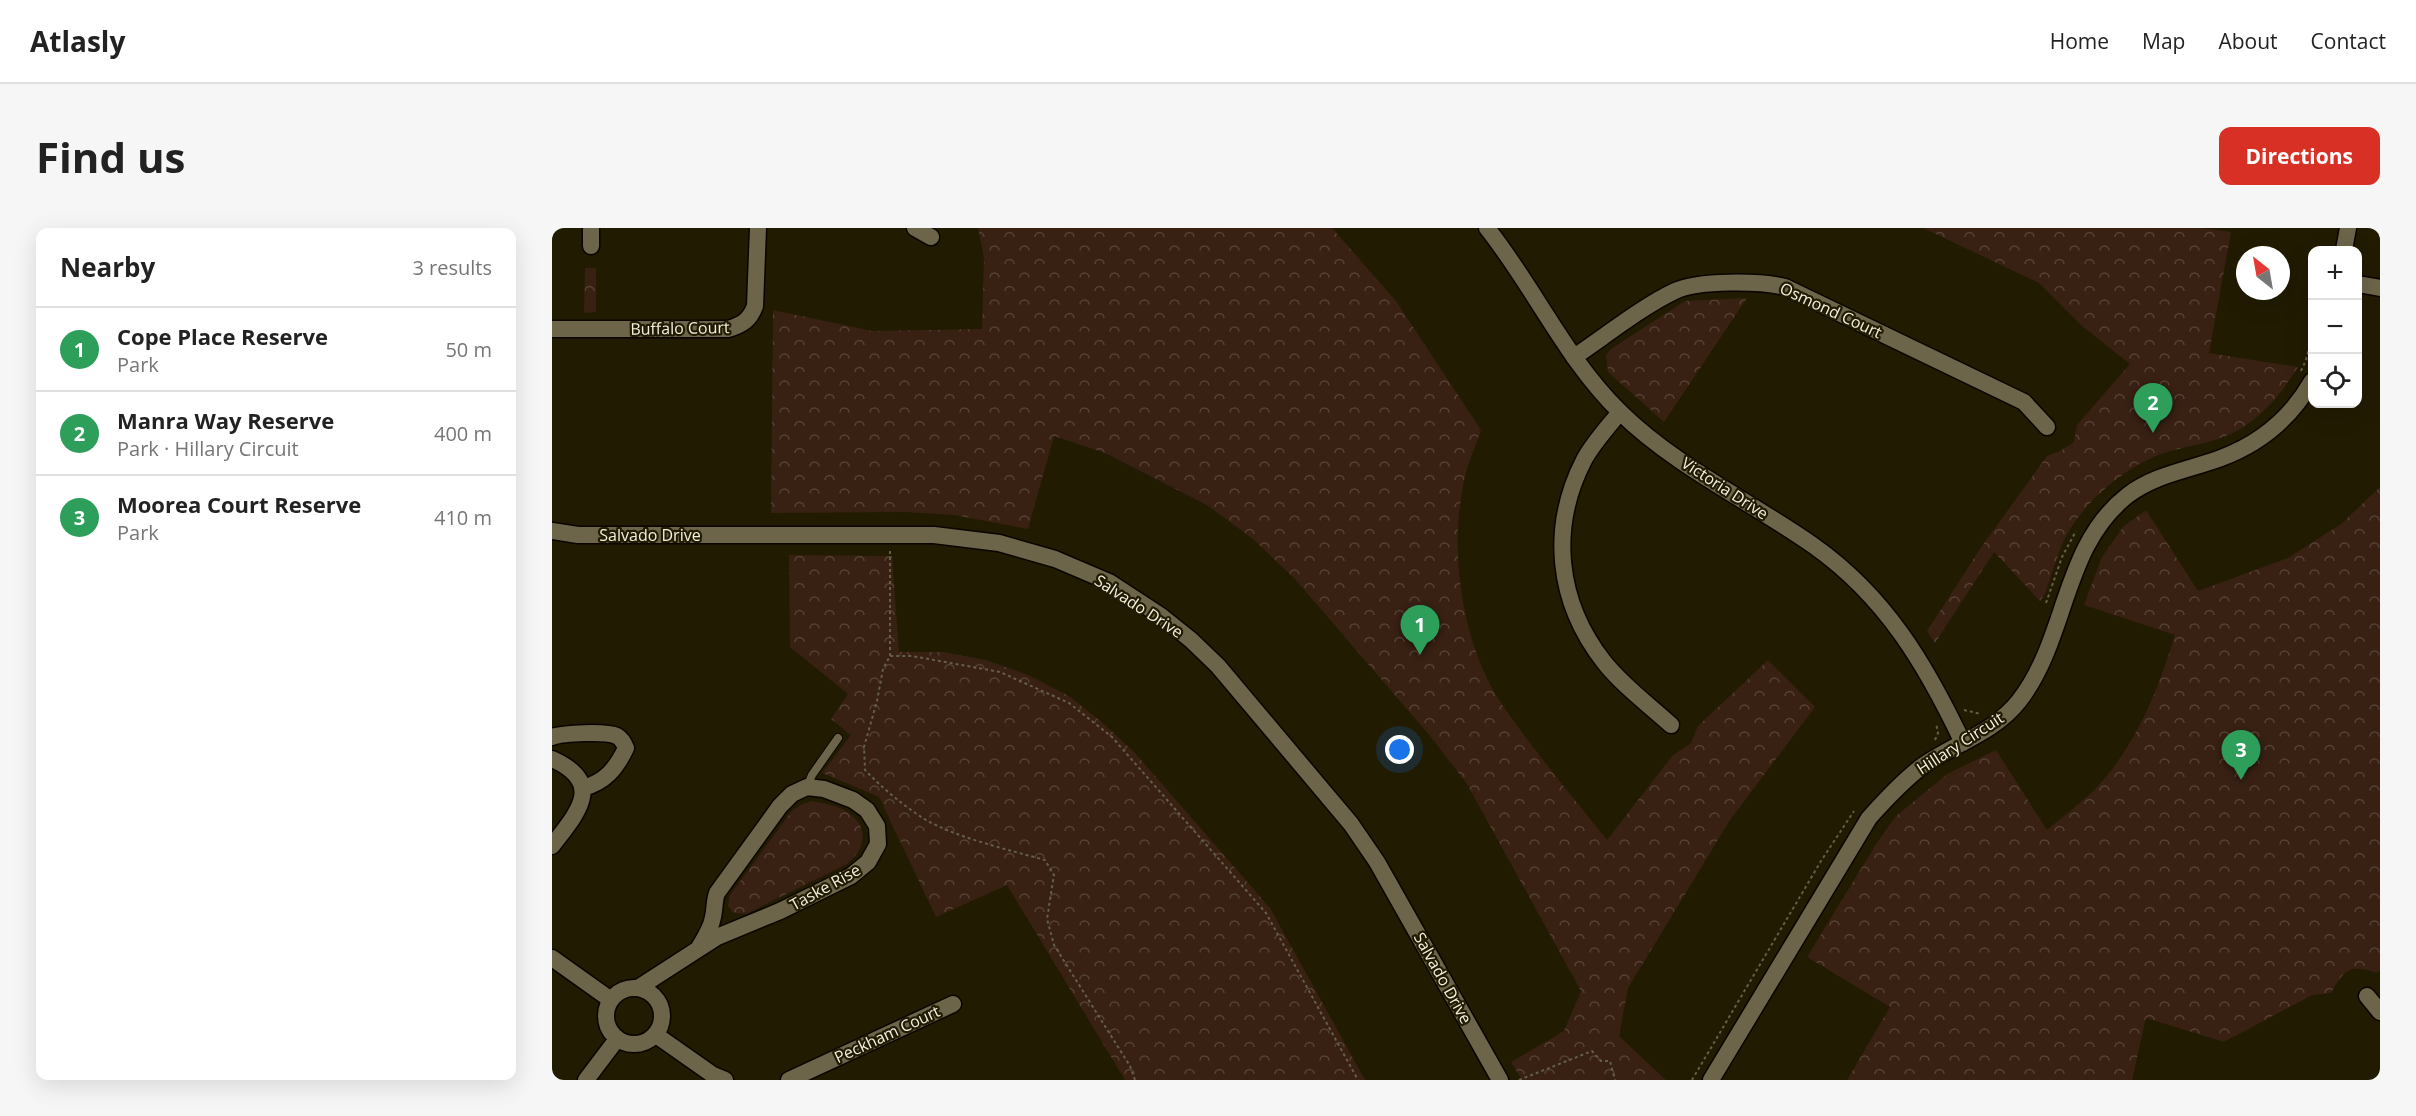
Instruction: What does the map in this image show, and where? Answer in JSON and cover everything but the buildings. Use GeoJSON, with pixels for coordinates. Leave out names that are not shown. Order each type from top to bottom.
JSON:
{"type":"FeatureCollection","features":[{"type":"Feature","properties":{"kind":"street"},"geometry":{"type":"LineString","coordinates":[[591,228],[591,246]]}},
{"type":"Feature","properties":{"kind":"street","name":"Buffalo Court"},"geometry":{"type":"LineString","coordinates":[[552,329],[728,329],[741,326],[752,316],[755,306],[758,228]]}},
{"type":"Feature","properties":{"kind":"street"},"geometry":{"type":"LineString","coordinates":[[915,228],[931,237]]}},
{"type":"Feature","properties":{"kind":"street","name":"Victoria Drive"},"geometry":{"type":"LineString","coordinates":[[1487,228],[1574,357],[1620,412],[1685,462],[1815,547],[1873,597],[1905,636],[1939,692],[1963,743]]}},
{"type":"Feature","properties":{"kind":"street"},"geometry":{"type":"LineString","coordinates":[[2345,246],[2348,228]]}},
{"type":"Feature","properties":{"kind":"street","name":"Osmond Court"},"geometry":{"type":"LineString","coordinates":[[1574,357],[1676,291],[1705,285],[1773,284],[1785,287],[2024,402],[2047,427]]}},
{"type":"Feature","properties":{"kind":"street"},"geometry":{"type":"LineString","coordinates":[[2362,285],[2380,288]]}},
{"type":"Feature","properties":{"kind":"street","name":"Hillary Circuit"},"geometry":{"type":"LineString","coordinates":[[1711,1080],[1869,818],[1897,788],[1922,767],[2000,721],[2032,683],[2044,660],[2076,564],[2106,514],[2129,494],[2151,481],[2249,446],[2277,426],[2298,404],[2305,379]]}},
{"type":"Feature","properties":{"kind":"street"},"geometry":{"type":"LineString","coordinates":[[1620,412],[1585,457],[1571,488],[1563,527],[1563,564],[1571,606],[1584,633],[1606,664],[1671,725]]}},
{"type":"Feature","properties":{"kind":"street","name":"Salvado Drive"},"geometry":{"type":"LineString","coordinates":[[552,531],[578,536],[934,535],[999,543],[1055,559],[1108,582],[1161,616],[1191,640],[1226,675],[1358,833],[1377,862],[1500,1080]]}},
{"type":"Feature","properties":{"kind":"street"},"geometry":{"type":"LineString","coordinates":[[552,737],[561,734],[611,734],[624,742],[626,748],[623,754],[606,777],[599,783],[583,788]]}},
{"type":"Feature","properties":{"kind":"street"},"geometry":{"type":"LineString","coordinates":[[552,759],[572,770],[583,788],[579,810],[552,846]]}},
{"type":"Feature","properties":{"kind":"street","name":"Taske Rise"},"geometry":{"type":"LineString","coordinates":[[638,988],[717,938],[850,876],[868,862],[878,844],[877,826],[867,810],[853,800],[824,789],[807,787],[792,794],[780,806],[717,893],[714,916],[698,949]]}},
{"type":"Feature","properties":{"kind":"street"},"geometry":{"type":"LineString","coordinates":[[714,916],[735,930]]}},
{"type":"Feature","properties":{"kind":"street"},"geometry":{"type":"LineString","coordinates":[[552,958],[611,1000]]}},
{"type":"Feature","properties":{"kind":"street"},"geometry":{"type":"LineString","coordinates":[[660,1002],[651,993],[638,988],[623,990],[611,1000],[606,1015],[608,1027],[617,1039],[632,1045],[645,1043],[656,1035],[661,1027],[663,1014],[659,989],[670,968]]}},
{"type":"Feature","properties":{"kind":"street"},"geometry":{"type":"LineString","coordinates":[[2367,996],[2380,1012]]}},
{"type":"Feature","properties":{"kind":"street","name":"Peckham Court"},"geometry":{"type":"LineString","coordinates":[[789,1080],[953,1004]]}},
{"type":"Feature","properties":{"kind":"street"},"geometry":{"type":"LineString","coordinates":[[656,1035],[713,1075],[725,1080]]}},
{"type":"Feature","properties":{"kind":"street"},"geometry":{"type":"LineString","coordinates":[[586,1080],[617,1039]]}},
{"type":"Feature","properties":{"kind":"lane","name":"Taske Rise"},"geometry":{"type":"LineString","coordinates":[[807,787],[812,775],[838,738]]}},
{"type":"Feature","properties":{"kind":"path"},"geometry":{"type":"LineString","coordinates":[[2305,379],[2308,353]]}},
{"type":"Feature","properties":{"kind":"path"},"geometry":{"type":"LineString","coordinates":[[2046,604],[2062,557],[2079,527]]}},
{"type":"Feature","properties":{"kind":"path"},"geometry":{"type":"LineString","coordinates":[[890,535],[890,656],[883,669],[864,747],[865,770],[880,786],[927,820],[978,841],[1045,860],[1054,874],[1047,919],[1054,945],[1130,1066],[1135,1080]]}},
{"type":"Feature","properties":{"kind":"path"},"geometry":{"type":"LineString","coordinates":[[890,656],[912,656],[1000,672],[1069,703],[1112,737],[1266,913],[1358,1080]]}},
{"type":"Feature","properties":{"kind":"path"},"geometry":{"type":"LineString","coordinates":[[1961,711],[1977,715],[1986,712]]}},
{"type":"Feature","properties":{"kind":"path"},"geometry":{"type":"LineString","coordinates":[[1519,1080],[1592,1051],[1601,1061],[1610,1061],[1615,1080]]}},
{"type":"Feature","properties":{"kind":"green space"},"geometry":{"type":"Polygon","coordinates":[[[978,228],[1332,228],[1396,301],[1481,430],[1466,472],[1459,513],[1459,571],[1469,629],[1489,682],[1503,706],[1607,840],[1673,755],[1691,743],[1698,726],[1768,660],[1815,707],[1730,820],[1628,988],[1619,1036],[1666,1080],[1522,1080],[1511,1062],[1564,1031],[1581,991],[1467,784],[1431,737],[1294,578],[1253,539],[1207,505],[1105,453],[1054,436],[1028,529],[954,515],[905,512],[771,513],[773,310],[872,331],[982,329],[984,258],[978,228]]]}},
{"type":"Feature","properties":{"kind":"green space"},"geometry":{"type":"Polygon","coordinates":[[[1923,228],[2201,228],[2231,232],[2209,353],[2298,367],[2273,401],[2243,427],[2218,439],[2149,459],[2119,477],[2106,488],[2093,500],[2071,528],[2060,548],[2045,594],[2040,601],[1994,552],[1935,643],[1927,631],[1982,546],[2047,456],[2074,442],[2077,425],[2130,364],[2082,326],[2039,283],[1923,228]]]}},
{"type":"Feature","properties":{"kind":"green space"},"geometry":{"type":"Polygon","coordinates":[[[585,268],[596,268],[596,312],[584,313],[585,268]]]}},
{"type":"Feature","properties":{"kind":"green space"},"geometry":{"type":"Polygon","coordinates":[[[1747,298],[1664,422],[1608,372],[1606,355],[1611,349],[1685,301],[1747,298]]]}},
{"type":"Feature","properties":{"kind":"green space"},"geometry":{"type":"Polygon","coordinates":[[[2380,487],[2380,970],[2377,973],[2360,969],[2349,971],[2340,978],[2331,993],[2312,995],[2224,1042],[2146,1018],[2132,1080],[1847,1080],[1890,1007],[1807,957],[1878,841],[1896,816],[1947,774],[1996,750],[2047,830],[2099,785],[2136,733],[2154,695],[2175,635],[2084,605],[2102,557],[2123,527],[2146,510],[2198,591],[2288,558],[2341,524],[2380,487]]]}},
{"type":"Feature","properties":{"kind":"green space"},"geometry":{"type":"Polygon","coordinates":[[[789,555],[892,556],[899,652],[943,652],[986,660],[1028,675],[1069,696],[1103,723],[1135,753],[1270,908],[1365,1080],[1125,1080],[1007,885],[936,917],[879,797],[822,773],[851,735],[831,719],[848,694],[790,647],[789,555]]]}},
{"type":"Feature","properties":{"kind":"green space"},"geometry":{"type":"Polygon","coordinates":[[[812,801],[844,810],[858,822],[863,836],[859,850],[847,864],[746,914],[733,913],[728,906],[730,895],[791,812],[800,805],[812,801]]]}},
{"type":"Feature","properties":{"kind":"place","name":"Manra Way Reserve"},"geometry":{"type":"Point","coordinates":[2153,433]}},
{"type":"Feature","properties":{"kind":"place","name":"Cope Place Reserve"},"geometry":{"type":"Point","coordinates":[1420,655]}},
{"type":"Feature","properties":{"kind":"place","name":"Moorea Court Reserve"},"geometry":{"type":"Point","coordinates":[2241,780]}}]}
